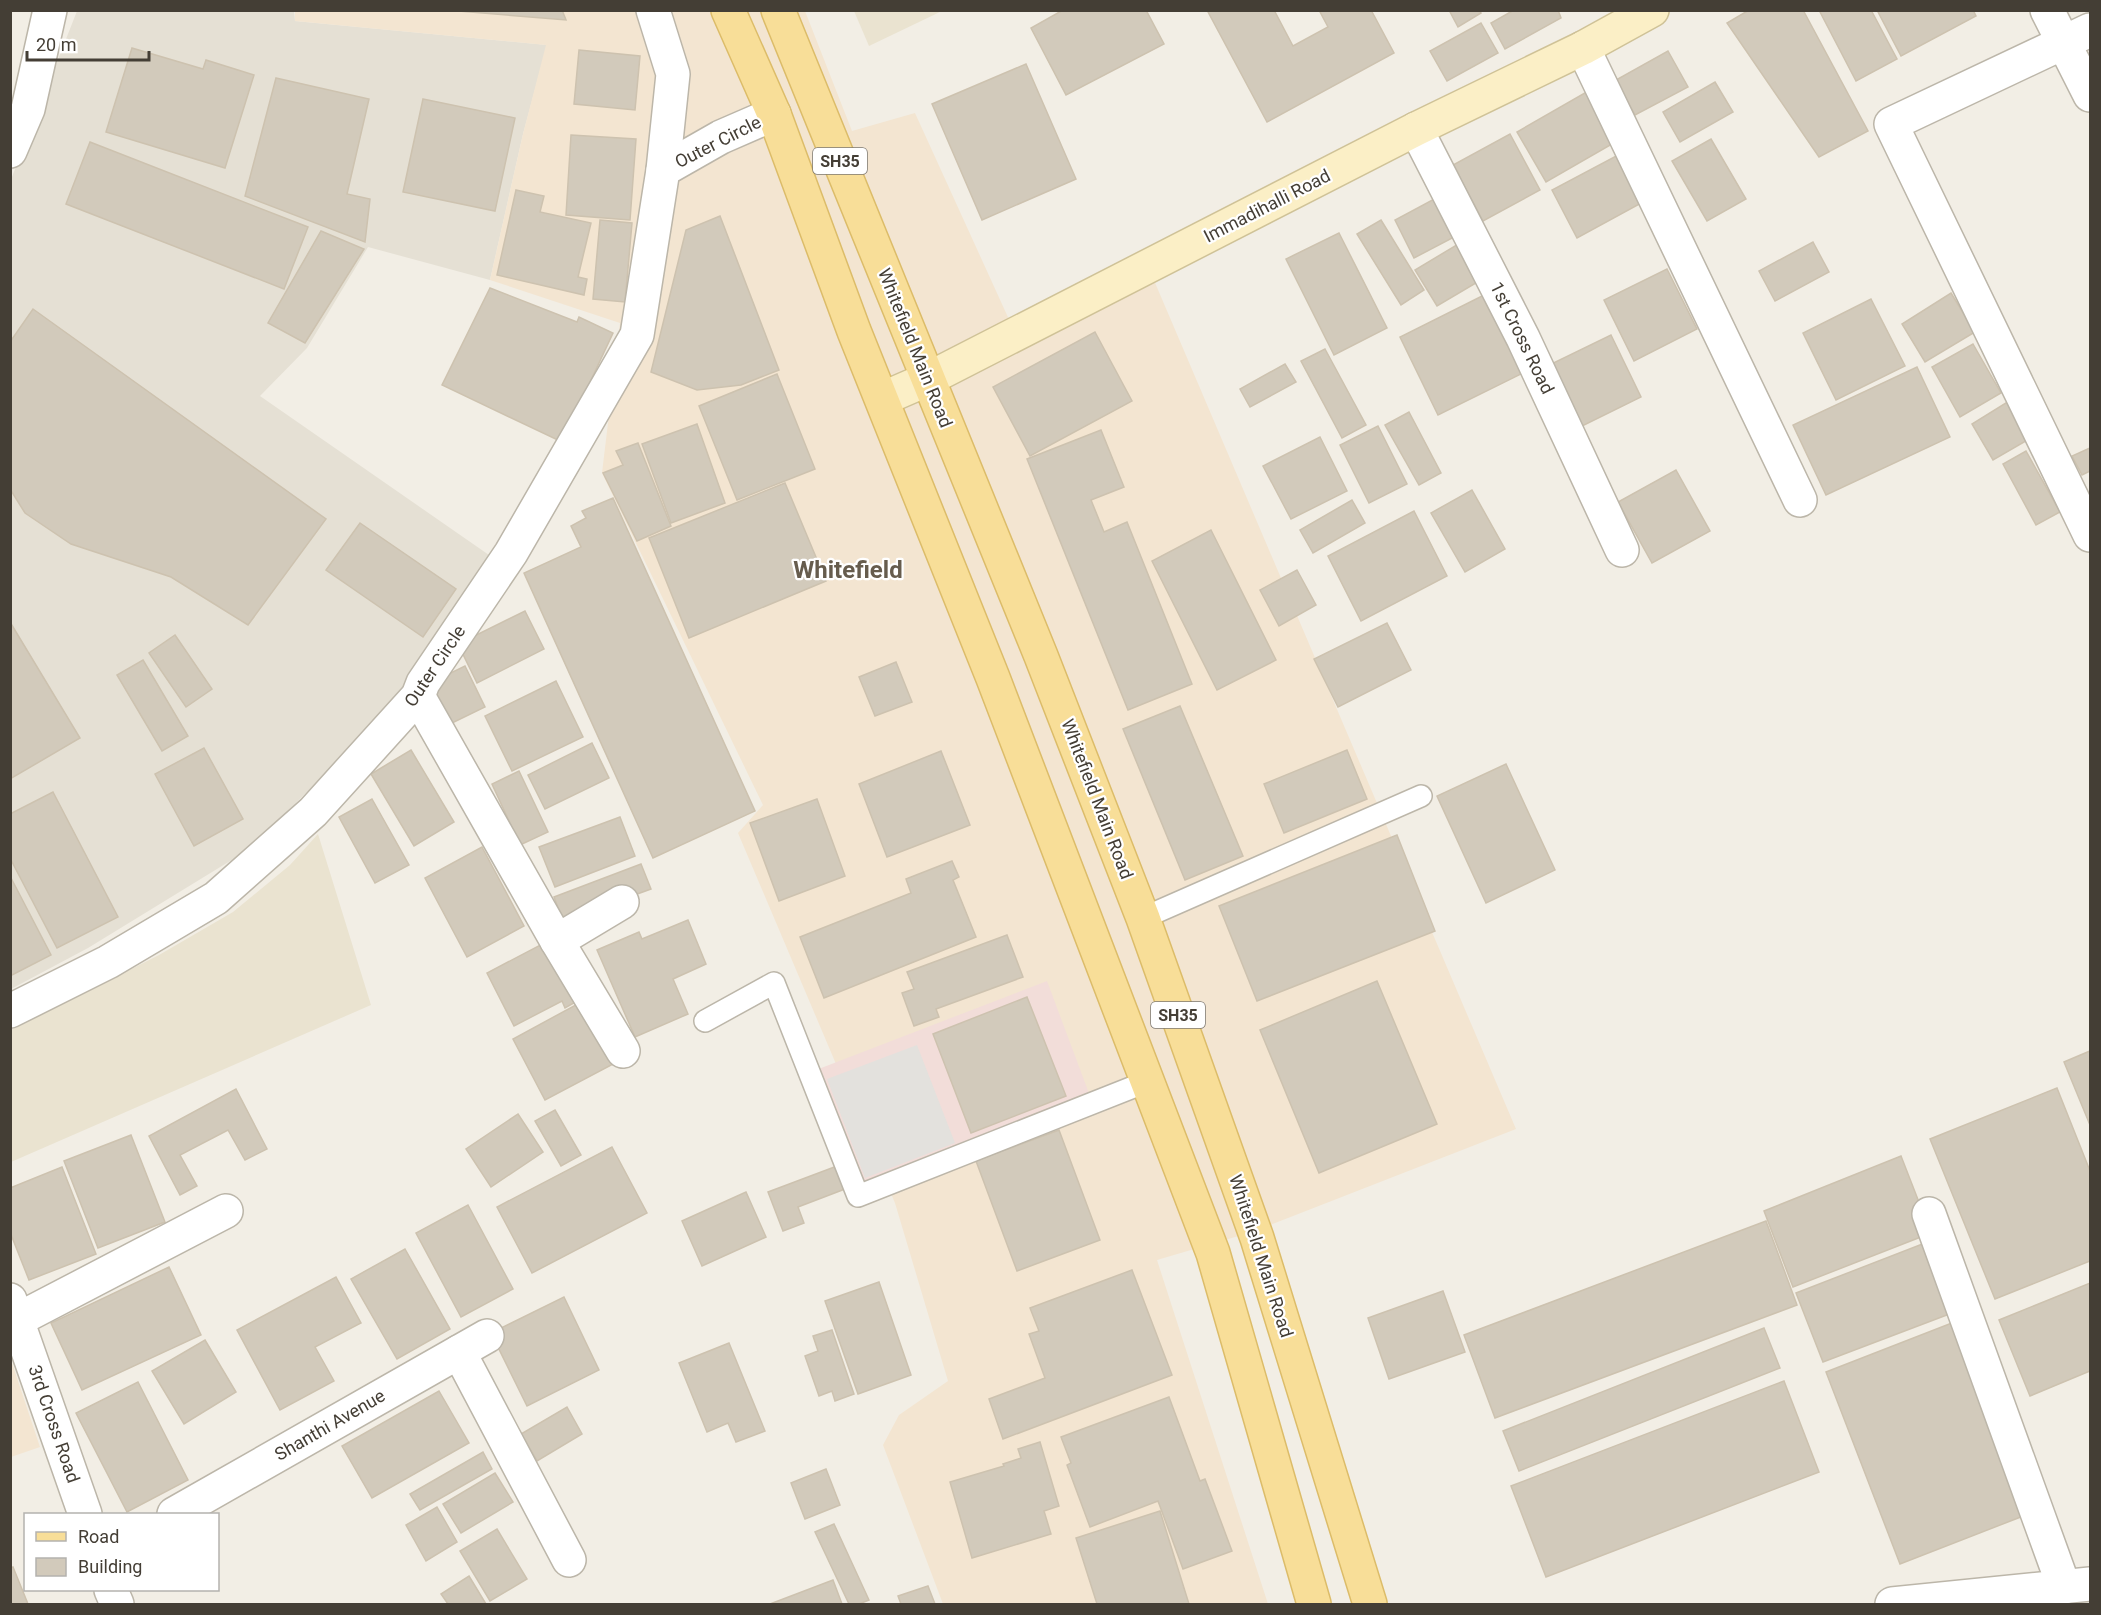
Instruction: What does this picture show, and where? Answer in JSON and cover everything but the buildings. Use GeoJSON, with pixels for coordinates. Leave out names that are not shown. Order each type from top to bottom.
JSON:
{"type":"FeatureCollection","features":[{"type":"Feature","properties":{"kind":"main road","name":"SH35"},"geometry":{"type":"LineString","coordinates":[[728,10],[774,114],[1213,1253],[1314,1605]]}},
{"type":"Feature","properties":{"kind":"main road","name":"Whitefield Main Road"},"geometry":{"type":"LineString","coordinates":[[778,10],[1143,918],[1257,1238],[1370,1605]]}},
{"type":"Feature","properties":{"kind":"main road"},"geometry":{"type":"LineString","coordinates":[[1213,1253],[1257,1238]]}},
{"type":"Feature","properties":{"kind":"street"},"geometry":{"type":"LineString","coordinates":[[10,151],[28,109],[50,10]]}},
{"type":"Feature","properties":{"kind":"street","name":"Outer Circle"},"geometry":{"type":"LineString","coordinates":[[10,1011],[108,962],[216,898],[313,812],[418,696],[423,683],[511,553],[637,335],[663,170],[673,74],[653,10]]}},
{"type":"Feature","properties":{"kind":"street","name":"Immadihalli Road"},"geometry":{"type":"LineString","coordinates":[[882,399],[928,379],[1416,129],[1583,48],[1652,10]]}},
{"type":"Feature","properties":{"kind":"street"},"geometry":{"type":"LineString","coordinates":[[2047,10],[2078,37],[2091,95]]}},
{"type":"Feature","properties":{"kind":"street"},"geometry":{"type":"LineString","coordinates":[[2078,37],[1891,124],[2091,535]]}},
{"type":"Feature","properties":{"kind":"street"},"geometry":{"type":"LineString","coordinates":[[1583,48],[1800,500]]}},
{"type":"Feature","properties":{"kind":"street","name":"Outer Circle"},"geometry":{"type":"LineString","coordinates":[[663,170],[721,137],[774,114]]}},
{"type":"Feature","properties":{"kind":"street","name":"1st Cross Road"},"geometry":{"type":"LineString","coordinates":[[1416,129],[1523,338],[1622,550]]}},
{"type":"Feature","properties":{"kind":"street"},"geometry":{"type":"LineString","coordinates":[[418,696],[557,941],[623,1051]]}},
{"type":"Feature","properties":{"kind":"street"},"geometry":{"type":"LineString","coordinates":[[557,941],[622,902]]}},
{"type":"Feature","properties":{"kind":"street"},"geometry":{"type":"LineString","coordinates":[[14,1310],[226,1211]]}},
{"type":"Feature","properties":{"kind":"street"},"geometry":{"type":"LineString","coordinates":[[1893,1605],[2077,1586],[1929,1214]]}},
{"type":"Feature","properties":{"kind":"street","name":"3rd Cross Road"},"geometry":{"type":"LineString","coordinates":[[14,1310],[84,1513]]}},
{"type":"Feature","properties":{"kind":"street","name":"Shanthi Avenue"},"geometry":{"type":"LineString","coordinates":[[177,1513],[487,1336]]}},
{"type":"Feature","properties":{"kind":"street"},"geometry":{"type":"LineString","coordinates":[[459,1352],[569,1560]]}},
{"type":"Feature","properties":{"kind":"street"},"geometry":{"type":"LineString","coordinates":[[111,1591],[117,1605]]}},
{"type":"Feature","properties":{"kind":"lane"},"geometry":{"type":"LineString","coordinates":[[1143,918],[1421,796]]}},
{"type":"Feature","properties":{"kind":"lane"},"geometry":{"type":"LineString","coordinates":[[705,1021],[774,983],[858,1196],[1146,1082]]}},
{"type":"Feature","properties":{"kind":"shaded area"},"geometry":{"type":"Polygon","coordinates":[[[77,11],[294,11],[295,21],[547,45],[523,134],[490,280],[368,247],[307,348],[260,396],[489,555],[435,653],[327,772],[248,850],[88,948],[11,989],[10,182],[77,11]]]}},
{"type":"Feature","properties":{"kind":"shaded area"},"geometry":{"type":"Polygon","coordinates":[[[295,11],[805,11],[852,131],[915,113],[1022,348],[1153,278],[1516,1129],[1252,1232],[1157,1260],[1268,1604],[943,1604],[883,1445],[899,1415],[948,1381],[895,1203],[738,833],[763,805],[602,473],[620,323],[490,280],[546,45],[295,21],[295,11]]]}},
{"type":"Feature","properties":{"kind":"shaded area"},"geometry":{"type":"Polygon","coordinates":[[[854,11],[942,11],[869,46],[854,11]]]}},
{"type":"Feature","properties":{"kind":"shaded area"},"geometry":{"type":"Polygon","coordinates":[[[318,834],[371,1005],[11,1162],[11,1030],[159,955],[233,912],[290,865],[318,834]]]}},
{"type":"Feature","properties":{"kind":"shaded area"},"geometry":{"type":"Polygon","coordinates":[[[1047,981],[1090,1096],[860,1184],[816,1070],[1047,981]]]}},
{"type":"Feature","properties":{"kind":"shaded area"},"geometry":{"type":"Polygon","coordinates":[[[917,1045],[955,1143],[865,1178],[827,1079],[917,1045]]]}},
{"type":"Feature","properties":{"kind":"shaded area"},"geometry":{"type":"Polygon","coordinates":[[[11,1360],[40,1447],[10,1457],[11,1360]]]}},
{"type":"Feature","properties":{"kind":"district","name":"Whitefield"},"geometry":{"type":"Point","coordinates":[848,570]}}]}
